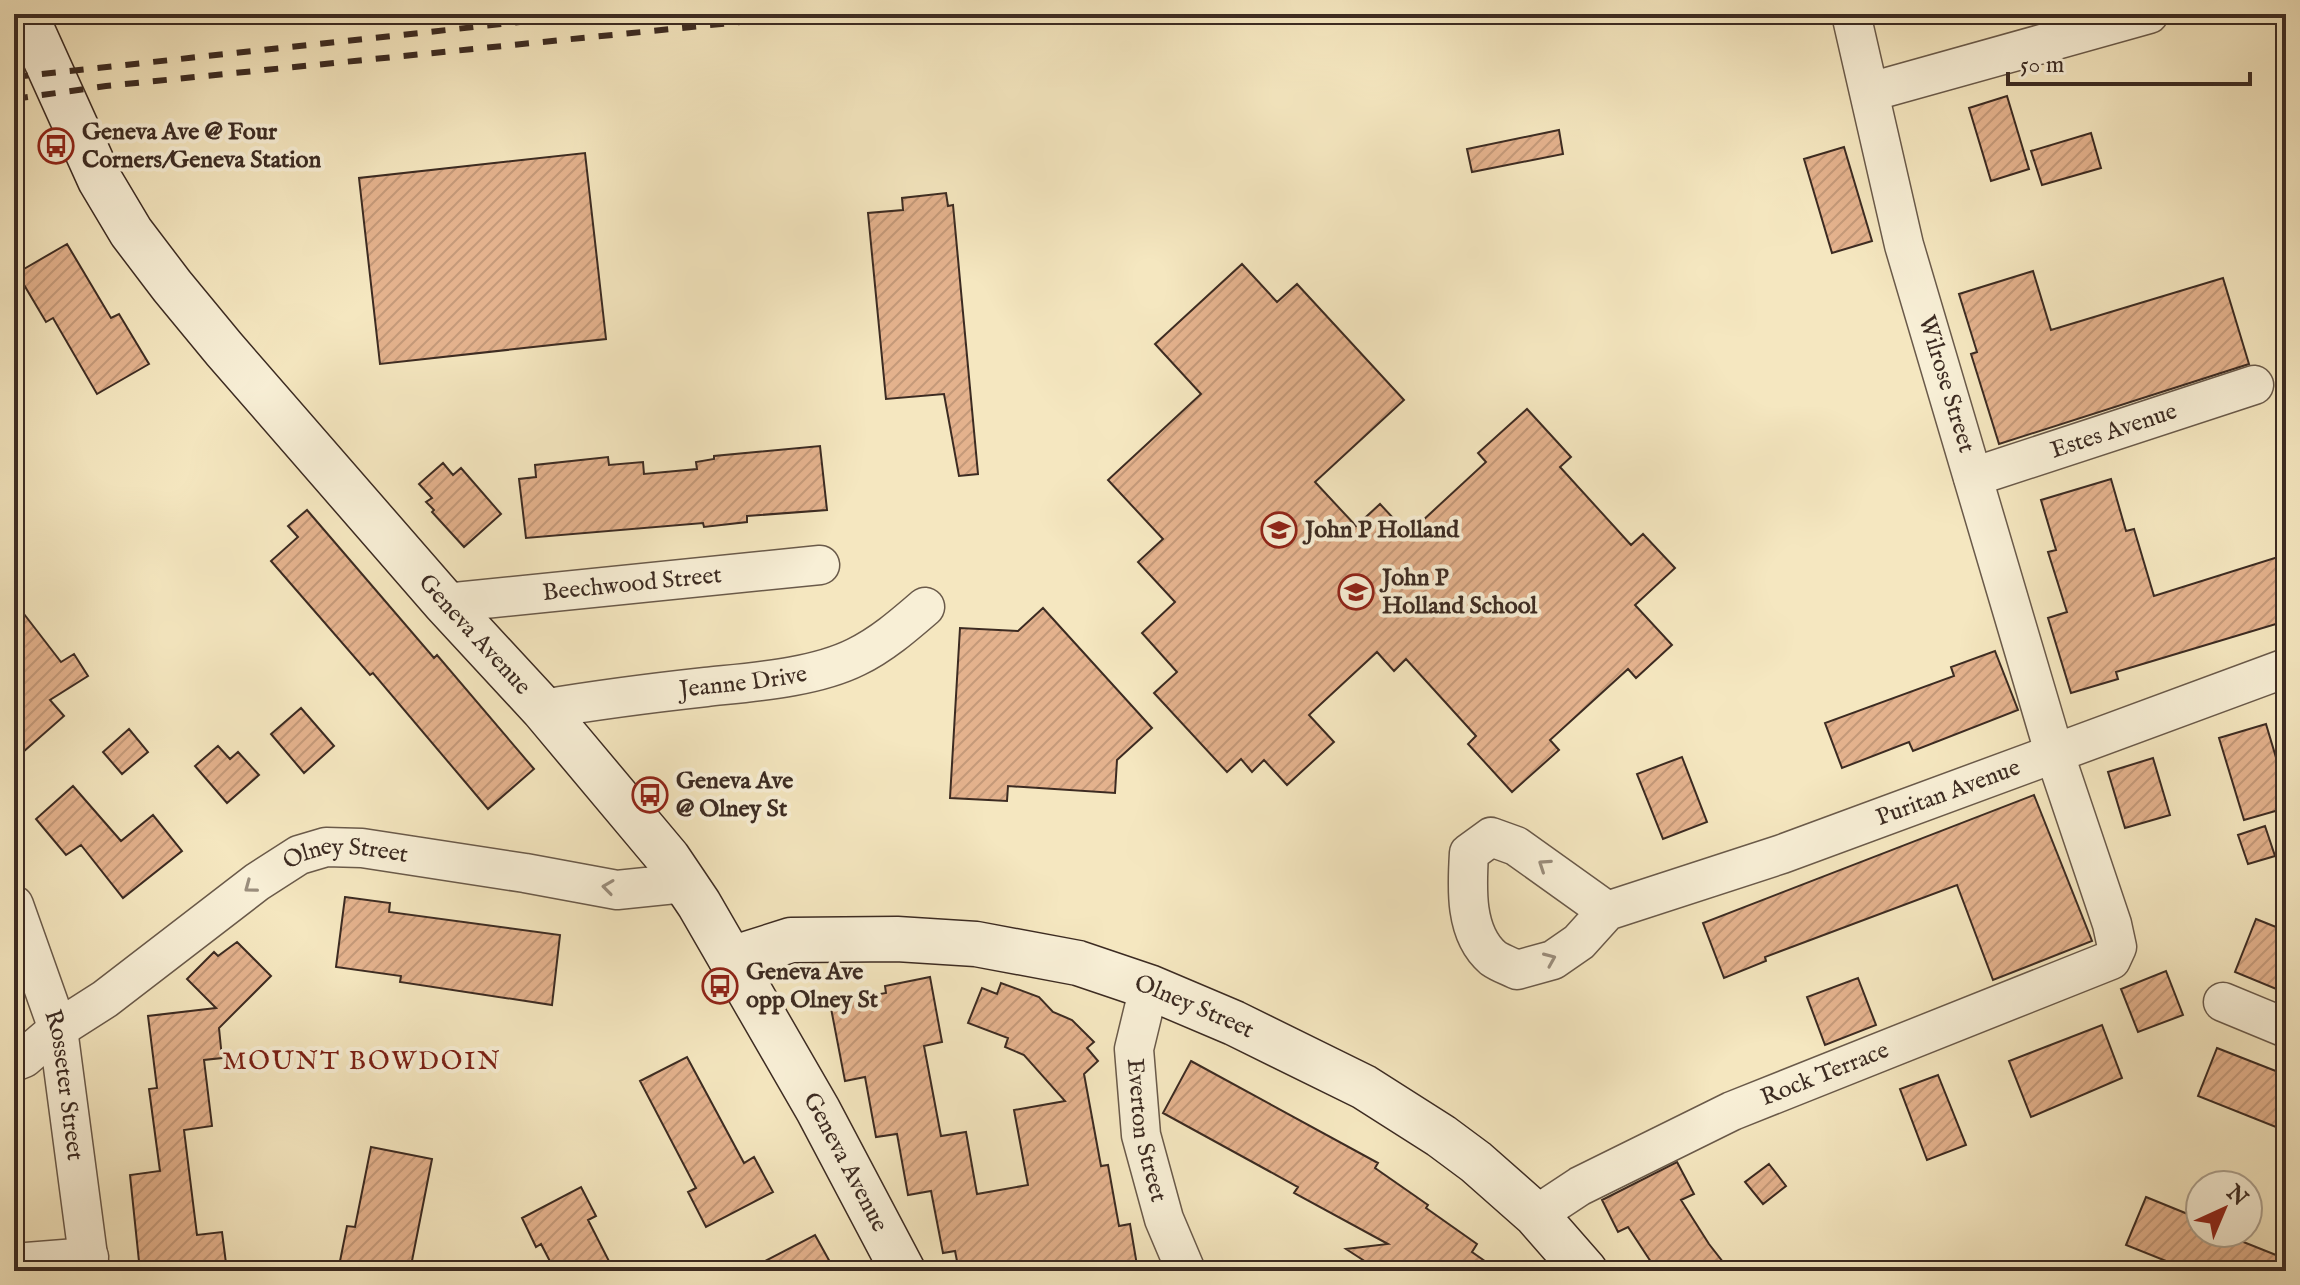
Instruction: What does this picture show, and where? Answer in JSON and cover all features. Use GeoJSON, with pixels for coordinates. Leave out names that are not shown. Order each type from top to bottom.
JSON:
{"type":"FeatureCollection","features":[{"type":"Feature","properties":{"kind":"main road","name":"Geneva Avenue"},"geometry":{"type":"LineString","coordinates":[[25,14],[100,180],[131,232],[224,349],[445,603],[543,709],[668,858],[731,959],[818,1110],[903,1271]]}},
{"type":"Feature","properties":{"kind":"main road","name":"Olney Street"},"geometry":{"type":"LineString","coordinates":[[731,959],[791,940],[897,939],[976,944],[1078,963],[1149,987],[1234,1023],[1364,1087],[1441,1136],[1536,1215],[1585,1271]]}},
{"type":"Feature","properties":{"kind":"street","name":"Wilrose Street"},"geometry":{"type":"LineString","coordinates":[[1851,14],[1904,245],[2054,752],[2117,947]]}},
{"type":"Feature","properties":{"kind":"street"},"geometry":{"type":"LineString","coordinates":[[1870,92],[2149,14]]}},
{"type":"Feature","properties":{"kind":"street","name":"Estes Avenue"},"geometry":{"type":"LineString","coordinates":[[1973,477],[2254,385]]}},
{"type":"Feature","properties":{"kind":"street","name":"Beechwood Street"},"geometry":{"type":"LineString","coordinates":[[445,603],[820,565]]}},
{"type":"Feature","properties":{"kind":"street","name":"Jeanne Drive"},"geometry":{"type":"LineString","coordinates":[[543,709],[744,682],[821,668],[865,652],[887,639],[925,607]]}},
{"type":"Feature","properties":{"kind":"street","name":"Puritan Avenue"},"geometry":{"type":"LineString","coordinates":[[1607,911],[1782,854],[2286,668]]}},
{"type":"Feature","properties":{"kind":"street","name":"Olney Street"},"geometry":{"type":"LineString","coordinates":[[14,1062],[24,1058],[58,1029],[105,999],[257,882],[299,855],[326,847],[362,848],[617,890],[685,883]]}},
{"type":"Feature","properties":{"kind":"street","name":"Rosseter Street"},"geometry":{"type":"LineString","coordinates":[[14,905],[58,1029],[90,1264]]}},
{"type":"Feature","properties":{"kind":"street","name":"Rock Terrace"},"geometry":{"type":"LineString","coordinates":[[1536,1215],[1580,1186],[1732,1111],[2111,960],[2117,947]]}},
{"type":"Feature","properties":{"kind":"street","name":"Everton Street"},"geometry":{"type":"LineString","coordinates":[[1149,987],[1134,1049],[1141,1135],[1164,1219],[1186,1271]]}},
{"type":"Feature","properties":{"kind":"street"},"geometry":{"type":"LineString","coordinates":[[2223,1002],[2286,1028]]}},
{"type":"Feature","properties":{"kind":"street"},"geometry":{"type":"LineString","coordinates":[[14,1263],[90,1264]]}},
{"type":"Feature","properties":{"kind":"building"},"geometry":{"type":"Polygon","coordinates":[[[2007,96],[2029,169],[1991,181],[1969,108],[2007,96]]]}},
{"type":"Feature","properties":{"kind":"building"},"geometry":{"type":"Polygon","coordinates":[[[1559,130],[1563,154],[1472,172],[1467,149],[1559,130]]]}},
{"type":"Feature","properties":{"kind":"building"},"geometry":{"type":"Polygon","coordinates":[[[2091,133],[2101,168],[2042,185],[2031,151],[2091,133]]]}},
{"type":"Feature","properties":{"kind":"building"},"geometry":{"type":"Polygon","coordinates":[[[1844,147],[1872,241],[1832,253],[1804,159],[1844,147]]]}},
{"type":"Feature","properties":{"kind":"building"},"geometry":{"type":"Polygon","coordinates":[[[585,153],[606,339],[380,364],[359,178],[585,153]]]}},
{"type":"Feature","properties":{"kind":"building"},"geometry":{"type":"Polygon","coordinates":[[[946,193],[948,206],[953,205],[978,474],[959,476],[944,394],[886,399],[868,213],[903,210],[902,198],[946,193]]]}},
{"type":"Feature","properties":{"kind":"building"},"geometry":{"type":"Polygon","coordinates":[[[67,244],[111,318],[119,314],[149,364],[97,394],[53,318],[46,322],[17,273],[67,244]]]}},
{"type":"Feature","properties":{"kind":"building","name":"John P Holland"},"geometry":{"type":"Polygon","coordinates":[[[1242,264],[1277,302],[1297,284],[1404,400],[1315,482],[1356,526],[1380,504],[1408,534],[1486,462],[1478,453],[1527,409],[1571,457],[1560,467],[1631,545],[1643,534],[1675,568],[1635,605],[1672,645],[1636,678],[1628,669],[1550,740],[1559,750],[1512,792],[1468,744],[1476,736],[1406,659],[1394,671],[1377,652],[1309,715],[1334,742],[1287,785],[1264,760],[1252,772],[1241,759],[1227,772],[1154,693],[1177,672],[1142,633],[1175,602],[1138,562],[1163,539],[1108,480],[1201,394],[1155,344],[1242,264]]]}},
{"type":"Feature","properties":{"kind":"building"},"geometry":{"type":"Polygon","coordinates":[[[2033,271],[2051,330],[2223,278],[2249,364],[1999,444],[1971,354],[1977,352],[1959,294],[2033,271]]]}},
{"type":"Feature","properties":{"kind":"building"},"geometry":{"type":"Polygon","coordinates":[[[820,446],[827,510],[747,516],[747,522],[704,527],[703,523],[526,538],[519,479],[536,477],[535,465],[608,457],[609,465],[643,462],[644,474],[697,469],[696,462],[714,459],[714,456],[820,446]]]}},
{"type":"Feature","properties":{"kind":"building"},"geometry":{"type":"Polygon","coordinates":[[[443,463],[453,475],[461,468],[501,514],[464,547],[432,512],[434,510],[426,502],[432,498],[419,484],[443,463]]]}},
{"type":"Feature","properties":{"kind":"building"},"geometry":{"type":"Polygon","coordinates":[[[2111,479],[2126,531],[2134,529],[2154,596],[2278,557],[2286,584],[2286,621],[2116,672],[2118,679],[2071,693],[2048,618],[2067,612],[2048,552],[2056,550],[2041,500],[2111,479]]]}},
{"type":"Feature","properties":{"kind":"building"},"geometry":{"type":"Polygon","coordinates":[[[307,510],[534,769],[488,809],[373,673],[370,675],[271,561],[298,537],[288,526],[307,510]]]}},
{"type":"Feature","properties":{"kind":"building"},"geometry":{"type":"Polygon","coordinates":[[[14,601],[61,662],[74,654],[88,676],[50,700],[64,716],[14,760],[14,601]]]}},
{"type":"Feature","properties":{"kind":"building"},"geometry":{"type":"Polygon","coordinates":[[[1043,608],[1152,728],[1117,760],[1115,793],[1008,786],[1007,801],[950,798],[960,628],[1018,631],[1043,608]]]}},
{"type":"Feature","properties":{"kind":"building"},"geometry":{"type":"Polygon","coordinates":[[[1995,651],[2018,710],[1913,751],[1909,742],[1842,768],[1825,723],[1954,676],[1951,667],[1995,651]]]}},
{"type":"Feature","properties":{"kind":"building"},"geometry":{"type":"Polygon","coordinates":[[[301,708],[334,746],[304,773],[271,734],[301,708]]]}},
{"type":"Feature","properties":{"kind":"building"},"geometry":{"type":"Polygon","coordinates":[[[2266,724],[2286,791],[2286,808],[2244,820],[2219,738],[2266,724]]]}},
{"type":"Feature","properties":{"kind":"building"},"geometry":{"type":"Polygon","coordinates":[[[129,729],[148,752],[122,774],[103,752],[129,729]]]}},
{"type":"Feature","properties":{"kind":"building"},"geometry":{"type":"Polygon","coordinates":[[[218,746],[230,759],[238,752],[259,775],[227,803],[195,766],[218,746]]]}},
{"type":"Feature","properties":{"kind":"building"},"geometry":{"type":"Polygon","coordinates":[[[1682,757],[1707,822],[1663,839],[1637,774],[1682,757]]]}},
{"type":"Feature","properties":{"kind":"building"},"geometry":{"type":"Polygon","coordinates":[[[2153,758],[2170,815],[2125,828],[2108,772],[2153,758]]]}},
{"type":"Feature","properties":{"kind":"building"},"geometry":{"type":"Polygon","coordinates":[[[73,786],[121,841],[153,815],[182,851],[123,898],[81,845],[66,855],[36,819],[73,786]]]}},
{"type":"Feature","properties":{"kind":"building"},"geometry":{"type":"Polygon","coordinates":[[[2034,795],[2092,941],[1993,980],[1957,885],[1765,957],[1766,961],[1724,978],[1703,923],[2034,795]]]}},
{"type":"Feature","properties":{"kind":"building"},"geometry":{"type":"Polygon","coordinates":[[[2265,826],[2275,856],[2248,864],[2238,835],[2265,826]]]}},
{"type":"Feature","properties":{"kind":"building"},"geometry":{"type":"Polygon","coordinates":[[[345,897],[390,903],[389,912],[560,935],[552,1005],[400,982],[401,976],[336,967],[345,897]]]}},
{"type":"Feature","properties":{"kind":"building"},"geometry":{"type":"Polygon","coordinates":[[[2256,919],[2286,931],[2286,993],[2235,972],[2256,919]]]}},
{"type":"Feature","properties":{"kind":"building"},"geometry":{"type":"Polygon","coordinates":[[[237,942],[271,976],[219,1028],[222,1058],[204,1060],[212,1126],[184,1130],[197,1235],[222,1232],[227,1271],[140,1271],[130,1175],[160,1171],[149,1089],[157,1088],[148,1016],[216,1008],[187,979],[214,952],[218,956],[237,942]]]}},
{"type":"Feature","properties":{"kind":"building"},"geometry":{"type":"Polygon","coordinates":[[[2166,971],[2183,1015],[2138,1032],[2121,989],[2166,971]]]}},
{"type":"Feature","properties":{"kind":"building"},"geometry":{"type":"Polygon","coordinates":[[[930,977],[942,1042],[924,1046],[941,1136],[966,1132],[977,1194],[1028,1185],[1014,1110],[1065,1101],[1024,1055],[1005,1047],[1008,1038],[968,1023],[982,988],[997,994],[1001,983],[1039,997],[1053,1012],[1072,1020],[1094,1042],[1087,1048],[1098,1061],[1084,1074],[1101,1166],[1108,1165],[1119,1226],[1130,1224],[1138,1271],[959,1271],[955,1251],[943,1253],[931,1191],[908,1195],[897,1134],[876,1137],[865,1077],[845,1081],[830,1003],[886,993],[885,986],[930,977]]]}},
{"type":"Feature","properties":{"kind":"building"},"geometry":{"type":"Polygon","coordinates":[[[1858,978],[1876,1025],[1825,1045],[1807,997],[1858,978]]]}},
{"type":"Feature","properties":{"kind":"building"},"geometry":{"type":"Polygon","coordinates":[[[2102,1025],[2122,1078],[2031,1117],[2009,1061],[2102,1025]]]}},
{"type":"Feature","properties":{"kind":"building"},"geometry":{"type":"Polygon","coordinates":[[[2217,1048],[2286,1075],[2286,1131],[2198,1096],[2217,1048]]]}},
{"type":"Feature","properties":{"kind":"building"},"geometry":{"type":"Polygon","coordinates":[[[687,1057],[744,1163],[754,1157],[773,1192],[706,1227],[688,1192],[696,1188],[640,1081],[687,1057]]]}},
{"type":"Feature","properties":{"kind":"building"},"geometry":{"type":"Polygon","coordinates":[[[1191,1061],[1378,1163],[1375,1168],[1477,1244],[1472,1252],[1499,1271],[1380,1271],[1346,1249],[1388,1244],[1294,1193],[1298,1187],[1163,1113],[1191,1061]]]}},
{"type":"Feature","properties":{"kind":"building"},"geometry":{"type":"Polygon","coordinates":[[[1938,1075],[1966,1145],[1927,1160],[1900,1089],[1938,1075]]]}},
{"type":"Feature","properties":{"kind":"building"},"geometry":{"type":"Polygon","coordinates":[[[371,1147],[432,1159],[410,1271],[338,1271],[347,1226],[355,1227],[371,1147]]]}},
{"type":"Feature","properties":{"kind":"building"},"geometry":{"type":"Polygon","coordinates":[[[1677,1162],[1694,1194],[1681,1200],[1730,1271],[1657,1271],[1628,1227],[1618,1232],[1602,1200],[1677,1162]]]}},
{"type":"Feature","properties":{"kind":"building"},"geometry":{"type":"Polygon","coordinates":[[[1769,1164],[1786,1186],[1763,1204],[1745,1182],[1769,1164]]]}},
{"type":"Feature","properties":{"kind":"building"},"geometry":{"type":"Polygon","coordinates":[[[581,1187],[596,1216],[588,1220],[614,1271],[555,1271],[541,1244],[536,1247],[522,1218],[581,1187]]]}},
{"type":"Feature","properties":{"kind":"building"},"geometry":{"type":"Polygon","coordinates":[[[2146,1197],[2184,1212],[2184,1249],[2261,1249],[2286,1259],[2286,1271],[2242,1271],[2219,1262],[2215,1271],[2191,1271],[2126,1245],[2146,1197]]]}},
{"type":"Feature","properties":{"kind":"building"},"geometry":{"type":"Polygon","coordinates":[[[815,1235],[835,1271],[746,1271],[815,1235]]]}},
{"type":"Feature","properties":{"kind":"railway"},"geometry":{"type":"LineString","coordinates":[[14,77],[594,14]]}},
{"type":"Feature","properties":{"kind":"railway"},"geometry":{"type":"LineString","coordinates":[[14,99],[106,86],[820,14]]}},
{"type":"Feature","properties":{"kind":"place","name":"Geneva Ave @ Four Corners/Geneva Station"},"geometry":{"type":"Point","coordinates":[56,146]}},
{"type":"Feature","properties":{"kind":"place","name":"John P Holland"},"geometry":{"type":"Point","coordinates":[1279,530]}},
{"type":"Feature","properties":{"kind":"place","name":"John P Holland School"},"geometry":{"type":"Point","coordinates":[1356,592]}},
{"type":"Feature","properties":{"kind":"place","name":"Geneva Ave @ Olney St"},"geometry":{"type":"Point","coordinates":[650,795]}},
{"type":"Feature","properties":{"kind":"place","name":"Geneva Ave opp Olney St"},"geometry":{"type":"Point","coordinates":[720,986]}},
{"type":"Feature","properties":{"kind":"district","name":"MOUNT BOWDOIN"},"geometry":{"type":"Point","coordinates":[362,1061]}}]}
